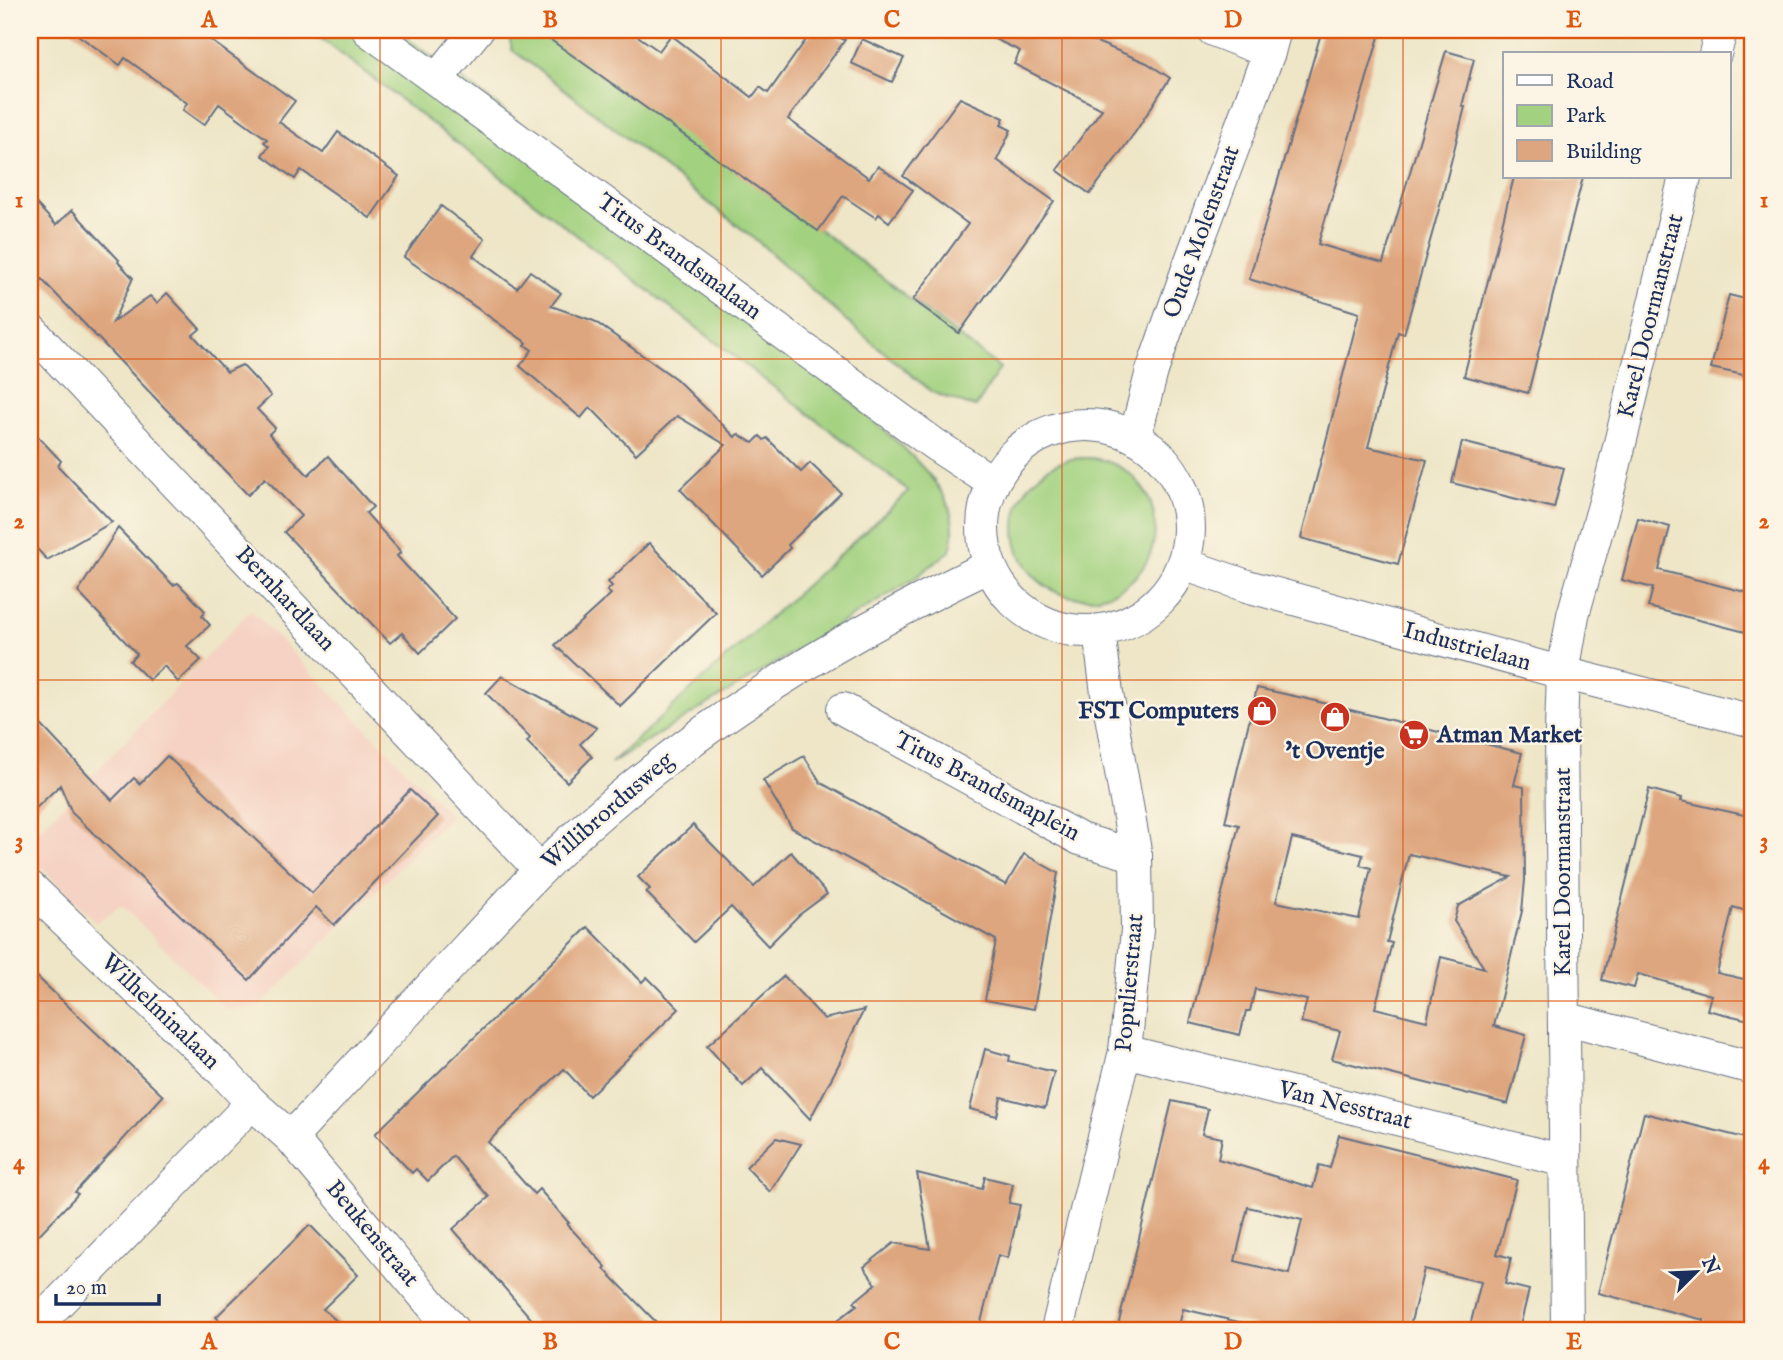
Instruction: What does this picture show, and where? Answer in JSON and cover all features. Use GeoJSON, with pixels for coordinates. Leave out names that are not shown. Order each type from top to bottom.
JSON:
{"type":"FeatureCollection","features":[{"type":"Feature","properties":{"kind":"street","name":"Titus Brandsmalaan"},"geometry":{"type":"LineString","coordinates":[[368,30],[934,444],[992,482]]}},
{"type":"Feature","properties":{"kind":"street"},"geometry":{"type":"LineString","coordinates":[[437,79],[477,30]]}},
{"type":"Feature","properties":{"kind":"street"},"geometry":{"type":"LineString","coordinates":[[1213,30],[1272,41]]}},
{"type":"Feature","properties":{"kind":"street"},"geometry":{"type":"LineString","coordinates":[[1716,52],[1721,30]]}},
{"type":"Feature","properties":{"kind":"street","name":"Oude Molenstraat"},"geometry":{"type":"LineString","coordinates":[[1135,437],[1152,371],[1272,41]]}},
{"type":"Feature","properties":{"kind":"street","name":"Karel Doormanstraat"},"geometry":{"type":"LineString","coordinates":[[1567,1330],[1561,730],[1563,673],[1573,615],[1610,484],[1685,178]]}},
{"type":"Feature","properties":{"kind":"street","name":"Bernhardlaan"},"geometry":{"type":"LineString","coordinates":[[30,328],[540,870]]}},
{"type":"Feature","properties":{"kind":"street"},"geometry":{"type":"LineString","coordinates":[[1070,425],[1104,425],[1135,437],[1159,454],[1177,478],[1187,506],[1190,535],[1183,564],[1170,589],[1151,609],[1127,624],[1099,631],[1067,630],[1037,620],[1012,600],[990,566],[983,544],[983,512],[992,482],[1012,455],[1038,435],[1060,428],[1070,425]]}},
{"type":"Feature","properties":{"kind":"street","name":"Industrielaan"},"geometry":{"type":"LineString","coordinates":[[1183,564],[1247,586],[1563,673],[1753,721]]}},
{"type":"Feature","properties":{"kind":"street","name":"Willibrordusweg"},"geometry":{"type":"LineString","coordinates":[[290,1138],[540,870],[605,809],[695,737],[828,650],[931,594],[990,566]]}},
{"type":"Feature","properties":{"kind":"street","name":"Populierstraat"},"geometry":{"type":"LineString","coordinates":[[1057,1330],[1125,1051],[1137,929],[1136,856],[1107,693],[1099,631]]}},
{"type":"Feature","properties":{"kind":"street","name":"Titus Brandsmaplein"},"geometry":{"type":"LineString","coordinates":[[842,709],[1080,839],[1136,856]]}},
{"type":"Feature","properties":{"kind":"street","name":"Wilhelminalaan"},"geometry":{"type":"LineString","coordinates":[[35,901],[223,1072],[290,1138]]}},
{"type":"Feature","properties":{"kind":"street"},"geometry":{"type":"LineString","coordinates":[[1564,1018],[1753,1068]]}},
{"type":"Feature","properties":{"kind":"street","name":"Van Nesstraat"},"geometry":{"type":"LineString","coordinates":[[1125,1051],[1565,1161]]}},
{"type":"Feature","properties":{"kind":"street"},"geometry":{"type":"LineString","coordinates":[[32,1330],[252,1103]]}},
{"type":"Feature","properties":{"kind":"street","name":"Beukenstraat"},"geometry":{"type":"LineString","coordinates":[[290,1138],[453,1330]]}},
{"type":"Feature","properties":{"kind":"shaded area"},"geometry":{"type":"Polygon","coordinates":[[[251,610],[451,816],[259,1007],[227,1010],[121,905],[96,923],[30,855],[30,840],[251,610]]]}},
{"type":"Feature","properties":{"kind":"green space"},"geometry":{"type":"Polygon","coordinates":[[[310,30],[396,30],[501,108],[723,286],[905,449],[926,471],[949,507],[953,535],[950,551],[911,581],[611,763],[909,491],[310,30]]]}},
{"type":"Feature","properties":{"kind":"green space"},"geometry":{"type":"Polygon","coordinates":[[[509,30],[550,30],[802,216],[1000,368],[976,407],[932,392],[849,323],[761,244],[512,50],[509,30]]]}},
{"type":"Feature","properties":{"kind":"green space"},"geometry":{"type":"Polygon","coordinates":[[[1085,458],[1112,463],[1135,478],[1150,501],[1155,528],[1150,555],[1135,578],[1112,593],[1085,598],[1058,593],[1035,578],[1020,555],[1015,528],[1020,501],[1035,478],[1058,463],[1085,458]]]}},
{"type":"Feature","properties":{"kind":"building"},"geometry":{"type":"Polygon","coordinates":[[[71,30],[196,30],[295,101],[279,122],[323,153],[338,132],[399,176],[370,218],[301,170],[295,179],[262,155],[269,146],[264,142],[267,139],[219,104],[204,125],[183,110],[187,103],[125,58],[120,65],[71,30]]]}},
{"type":"Feature","properties":{"kind":"building"},"geometry":{"type":"Polygon","coordinates":[[[537,30],[629,30],[659,51],[671,35],[752,97],[760,87],[768,93],[813,30],[822,30],[845,40],[788,119],[869,178],[878,166],[913,190],[889,222],[879,214],[876,218],[843,196],[818,231],[537,30]]]}},
{"type":"Feature","properties":{"kind":"building"},"geometry":{"type":"Polygon","coordinates":[[[976,30],[1065,30],[1147,63],[1170,78],[1136,131],[1090,194],[1057,170],[1102,109],[1014,64],[1020,51],[976,30]]]}},
{"type":"Feature","properties":{"kind":"building"},"geometry":{"type":"Polygon","coordinates":[[[1322,30],[1381,30],[1318,244],[1383,263],[1446,51],[1474,59],[1462,106],[1465,107],[1439,209],[1404,334],[1398,332],[1368,447],[1427,460],[1398,564],[1301,538],[1359,313],[1249,279],[1322,30]]]}},
{"type":"Feature","properties":{"kind":"building"},"geometry":{"type":"Polygon","coordinates":[[[862,39],[904,58],[892,82],[851,63],[862,39]]]}},
{"type":"Feature","properties":{"kind":"building"},"geometry":{"type":"Polygon","coordinates":[[[960,98],[1004,118],[1001,125],[1011,130],[997,160],[1054,201],[959,333],[913,300],[968,224],[903,176],[960,98]]]}},
{"type":"Feature","properties":{"kind":"building"},"geometry":{"type":"Polygon","coordinates":[[[1514,178],[1583,178],[1528,393],[1464,376],[1514,178]]]}},
{"type":"Feature","properties":{"kind":"building"},"geometry":{"type":"Polygon","coordinates":[[[30,197],[56,225],[72,210],[133,278],[113,322],[150,296],[157,303],[167,293],[200,329],[193,335],[227,372],[242,365],[271,396],[257,409],[275,428],[269,434],[308,475],[328,456],[373,507],[366,513],[401,552],[397,556],[455,619],[420,653],[402,633],[390,643],[284,532],[301,516],[265,478],[248,495],[30,267],[30,197]]]}},
{"type":"Feature","properties":{"kind":"building"},"geometry":{"type":"Polygon","coordinates":[[[441,206],[485,239],[473,256],[517,288],[530,271],[561,293],[551,306],[594,321],[676,379],[735,437],[738,434],[753,443],[760,436],[764,440],[767,438],[801,472],[810,463],[841,493],[762,575],[680,489],[726,445],[677,416],[636,454],[590,407],[581,418],[520,366],[532,350],[525,345],[527,343],[404,257],[441,206]]]}},
{"type":"Feature","properties":{"kind":"building"},"geometry":{"type":"Polygon","coordinates":[[[1729,295],[1753,301],[1753,377],[1711,368],[1729,295]]]}},
{"type":"Feature","properties":{"kind":"building"},"geometry":{"type":"Polygon","coordinates":[[[30,428],[61,461],[58,466],[112,522],[47,560],[30,541],[30,428]]]}},
{"type":"Feature","properties":{"kind":"building"},"geometry":{"type":"Polygon","coordinates":[[[1462,442],[1564,468],[1554,508],[1452,483],[1462,442]]]}},
{"type":"Feature","properties":{"kind":"building"},"geometry":{"type":"Polygon","coordinates":[[[1638,518],[1670,527],[1659,570],[1753,594],[1753,634],[1648,607],[1653,588],[1622,580],[1638,518]]]}},
{"type":"Feature","properties":{"kind":"building"},"geometry":{"type":"Polygon","coordinates":[[[118,528],[173,585],[178,583],[205,611],[202,616],[210,625],[187,646],[201,660],[178,682],[164,666],[149,680],[130,661],[137,654],[78,592],[118,528]]]}},
{"type":"Feature","properties":{"kind":"building"},"geometry":{"type":"Polygon","coordinates":[[[649,543],[716,613],[620,706],[555,645],[611,594],[607,591],[612,586],[608,582],[649,543]]]}},
{"type":"Feature","properties":{"kind":"building"},"geometry":{"type":"Polygon","coordinates":[[[502,676],[597,728],[580,744],[592,757],[567,782],[527,742],[530,738],[486,693],[502,676]]]}},
{"type":"Feature","properties":{"kind":"building"},"geometry":{"type":"Polygon","coordinates":[[[1257,688],[1522,753],[1514,785],[1524,787],[1525,880],[1522,911],[1494,1026],[1526,1035],[1508,1104],[1332,1059],[1340,1031],[1301,1022],[1307,1000],[1255,989],[1240,1035],[1190,1023],[1239,825],[1225,822],[1257,688]],[[1292,838],[1276,902],[1359,919],[1371,868],[1360,865],[1363,855],[1292,838]],[[1409,854],[1387,942],[1392,943],[1375,1008],[1427,1021],[1441,957],[1484,968],[1454,921],[1458,906],[1511,877],[1409,854]]]}},
{"type":"Feature","properties":{"kind":"building"},"geometry":{"type":"Polygon","coordinates":[[[30,713],[112,800],[134,778],[140,784],[167,756],[312,893],[410,790],[438,816],[334,925],[316,907],[249,980],[72,813],[60,785],[30,814],[30,713]]]}},
{"type":"Feature","properties":{"kind":"building"},"geometry":{"type":"Polygon","coordinates":[[[804,756],[821,783],[1006,885],[1024,854],[1058,873],[1034,1009],[985,1000],[996,940],[792,828],[763,780],[804,756]]]}},
{"type":"Feature","properties":{"kind":"building"},"geometry":{"type":"Polygon","coordinates":[[[1649,789],[1682,798],[1681,801],[1753,817],[1753,913],[1733,907],[1717,973],[1753,981],[1753,1021],[1707,1010],[1711,995],[1638,974],[1634,988],[1602,980],[1649,789]]]}},
{"type":"Feature","properties":{"kind":"building"},"geometry":{"type":"Polygon","coordinates":[[[693,825],[754,887],[791,852],[827,894],[799,915],[768,946],[731,907],[694,942],[646,892],[650,889],[638,877],[693,825]]]}},
{"type":"Feature","properties":{"kind":"building"},"geometry":{"type":"Polygon","coordinates":[[[588,927],[642,982],[647,977],[679,1009],[589,1096],[564,1069],[488,1142],[534,1194],[539,1189],[606,1267],[604,1269],[664,1330],[541,1330],[453,1229],[489,1197],[453,1156],[428,1181],[416,1169],[412,1173],[375,1134],[588,927]]]}},
{"type":"Feature","properties":{"kind":"building"},"geometry":{"type":"Polygon","coordinates":[[[30,970],[163,1096],[75,1192],[78,1194],[30,1244],[30,970]]]}},
{"type":"Feature","properties":{"kind":"building"},"geometry":{"type":"Polygon","coordinates":[[[784,976],[824,1019],[864,1010],[810,1119],[762,1068],[743,1086],[707,1046],[784,976]]]}},
{"type":"Feature","properties":{"kind":"building"},"geometry":{"type":"Polygon","coordinates":[[[985,1049],[1010,1056],[1009,1061],[1054,1072],[1045,1108],[1001,1097],[997,1116],[970,1109],[985,1049]]]}},
{"type":"Feature","properties":{"kind":"building"},"geometry":{"type":"Polygon","coordinates":[[[1172,1101],[1208,1109],[1202,1134],[1222,1138],[1218,1159],[1313,1188],[1319,1165],[1330,1168],[1339,1135],[1517,1180],[1497,1254],[1511,1258],[1505,1284],[1529,1290],[1519,1330],[1469,1330],[1481,1282],[1424,1269],[1409,1330],[1273,1330],[1183,1309],[1178,1330],[1117,1330],[1172,1101]],[[1248,1207],[1235,1261],[1289,1274],[1302,1220],[1248,1207]]]}},
{"type":"Feature","properties":{"kind":"building"},"geometry":{"type":"Polygon","coordinates":[[[1644,1113],[1753,1140],[1753,1330],[1702,1330],[1704,1320],[1598,1293],[1644,1113]]]}},
{"type":"Feature","properties":{"kind":"building"},"geometry":{"type":"Polygon","coordinates":[[[776,1138],[801,1144],[770,1192],[746,1167],[776,1138]]]}},
{"type":"Feature","properties":{"kind":"building"},"geometry":{"type":"Polygon","coordinates":[[[917,1173],[982,1189],[985,1177],[1013,1184],[1009,1203],[1020,1205],[1008,1258],[998,1255],[979,1330],[825,1330],[857,1305],[854,1302],[876,1284],[864,1267],[894,1243],[930,1249],[917,1173]]]}},
{"type":"Feature","properties":{"kind":"building"},"geometry":{"type":"Polygon","coordinates":[[[310,1225],[358,1275],[323,1309],[347,1330],[230,1330],[216,1317],[310,1225]]]}},
{"type":"Feature","properties":{"kind":"place","name":"FST Computers"},"geometry":{"type":"Point","coordinates":[1262,711]}},
{"type":"Feature","properties":{"kind":"place","name":"'t Oventje"},"geometry":{"type":"Point","coordinates":[1335,717]}},
{"type":"Feature","properties":{"kind":"place","name":"Atman Market"},"geometry":{"type":"Point","coordinates":[1414,735]}}]}
